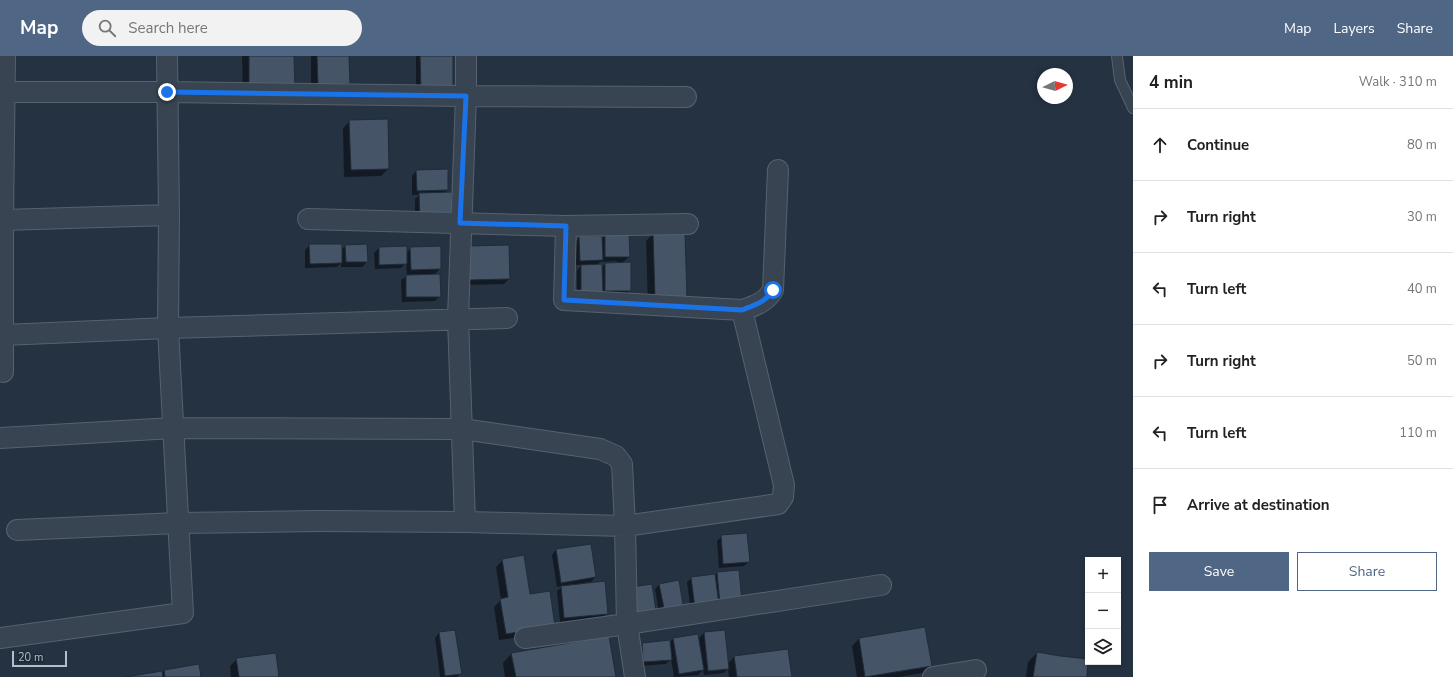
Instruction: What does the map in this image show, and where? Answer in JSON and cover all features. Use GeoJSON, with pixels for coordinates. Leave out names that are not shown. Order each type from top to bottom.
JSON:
{"type":"FeatureCollection","features":[{"type":"Feature","properties":{"kind":"street"},"geometry":{"type":"LineString","coordinates":[[3,372],[1,220],[2,92],[5,56]]}},
{"type":"Feature","properties":{"kind":"street"},"geometry":{"type":"LineString","coordinates":[[0,638],[183,613],[168,328],[169,215],[167,56]]}},
{"type":"Feature","properties":{"kind":"street"},"geometry":{"type":"LineString","coordinates":[[465,522],[458,318],[460,223],[466,96],[466,56]]}},
{"type":"Feature","properties":{"kind":"street"},"geometry":{"type":"LineString","coordinates":[[2,92],[167,92],[686,97]]}},
{"type":"Feature","properties":{"kind":"street"},"geometry":{"type":"LineString","coordinates":[[566,226],[564,300],[742,310],[758,305],[768,298],[773,290],[778,170]]}},
{"type":"Feature","properties":{"kind":"street"},"geometry":{"type":"LineString","coordinates":[[1,220],[169,215]]}},
{"type":"Feature","properties":{"kind":"street"},"geometry":{"type":"LineString","coordinates":[[308,219],[566,226],[688,224]]}},
{"type":"Feature","properties":{"kind":"street"},"geometry":{"type":"LineString","coordinates":[[17,530],[178,523],[318,520],[625,526],[778,504],[783,496],[784,485],[742,310]]}},
{"type":"Feature","properties":{"kind":"street"},"geometry":{"type":"LineString","coordinates":[[3,335],[458,318],[507,318]]}},
{"type":"Feature","properties":{"kind":"street"},"geometry":{"type":"LineString","coordinates":[[0,438],[173,428],[462,429],[600,449],[616,456],[622,464],[628,624],[635,677]]}},
{"type":"Feature","properties":{"kind":"street"},"geometry":{"type":"LineString","coordinates":[[525,638],[628,624],[880,585]]}},
{"type":"Feature","properties":{"kind":"street"},"geometry":{"type":"LineString","coordinates":[[933,677],[976,670]]}},
{"type":"Feature","properties":{"kind":"lane"},"geometry":{"type":"LineString","coordinates":[[1117,56],[1120,80],[1133,108]]}},
{"type":"Feature","properties":{"kind":"building"},"geometry":{"type":"Polygon","coordinates":[[[249,56],[294,56],[295,90],[249,91],[249,56]]]}},
{"type":"Feature","properties":{"kind":"building"},"geometry":{"type":"Polygon","coordinates":[[[317,56],[349,56],[350,84],[318,85],[317,56]]]}},
{"type":"Feature","properties":{"kind":"building"},"geometry":{"type":"Polygon","coordinates":[[[420,56],[453,56],[453,91],[421,91],[420,56]]]}},
{"type":"Feature","properties":{"kind":"building"},"geometry":{"type":"Polygon","coordinates":[[[388,119],[389,169],[351,170],[349,120],[388,119]]]}},
{"type":"Feature","properties":{"kind":"building"},"geometry":{"type":"Polygon","coordinates":[[[448,169],[448,190],[417,191],[416,170],[448,169]]]}},
{"type":"Feature","properties":{"kind":"building"},"geometry":{"type":"Polygon","coordinates":[[[452,192],[452,220],[420,221],[419,193],[452,192]]]}},
{"type":"Feature","properties":{"kind":"building"},"geometry":{"type":"Polygon","coordinates":[[[653,233],[685,233],[687,297],[655,298],[653,233]]]}},
{"type":"Feature","properties":{"kind":"building"},"geometry":{"type":"Polygon","coordinates":[[[605,234],[629,234],[630,257],[605,257],[605,234]]]}},
{"type":"Feature","properties":{"kind":"building"},"geometry":{"type":"Polygon","coordinates":[[[579,236],[602,236],[603,260],[580,261],[579,236]]]}},
{"type":"Feature","properties":{"kind":"building"},"geometry":{"type":"Polygon","coordinates":[[[309,244],[342,244],[342,263],[310,264],[309,244]]]}},
{"type":"Feature","properties":{"kind":"building"},"geometry":{"type":"Polygon","coordinates":[[[367,244],[368,262],[346,262],[345,245],[367,244]]]}},
{"type":"Feature","properties":{"kind":"building"},"geometry":{"type":"Polygon","coordinates":[[[509,245],[510,279],[469,280],[468,246],[509,245]]]}},
{"type":"Feature","properties":{"kind":"building"},"geometry":{"type":"Polygon","coordinates":[[[407,246],[407,264],[379,265],[379,247],[407,246]]]}},
{"type":"Feature","properties":{"kind":"building"},"geometry":{"type":"Polygon","coordinates":[[[441,246],[441,269],[411,270],[410,247],[441,246]]]}},
{"type":"Feature","properties":{"kind":"building"},"geometry":{"type":"Polygon","coordinates":[[[631,262],[631,291],[605,291],[605,263],[631,262]]]}},
{"type":"Feature","properties":{"kind":"building"},"geometry":{"type":"Polygon","coordinates":[[[602,264],[603,293],[581,293],[581,265],[602,264]]]}},
{"type":"Feature","properties":{"kind":"building"},"geometry":{"type":"Polygon","coordinates":[[[440,274],[441,297],[406,297],[406,275],[440,274]]]}},
{"type":"Feature","properties":{"kind":"building"},"geometry":{"type":"Polygon","coordinates":[[[747,533],[750,562],[723,564],[721,535],[747,533]]]}},
{"type":"Feature","properties":{"kind":"building"},"geometry":{"type":"Polygon","coordinates":[[[591,544],[596,577],[561,583],[556,549],[591,544]]]}},
{"type":"Feature","properties":{"kind":"building"},"geometry":{"type":"Polygon","coordinates":[[[524,555],[530,594],[550,591],[555,626],[506,634],[500,599],[508,597],[502,559],[524,555]]]}},
{"type":"Feature","properties":{"kind":"building"},"geometry":{"type":"Polygon","coordinates":[[[739,570],[742,602],[720,604],[717,572],[739,570]]]}},
{"type":"Feature","properties":{"kind":"building"},"geometry":{"type":"Polygon","coordinates":[[[715,574],[719,605],[695,608],[691,577],[715,574]]]}},
{"type":"Feature","properties":{"kind":"building"},"geometry":{"type":"Polygon","coordinates":[[[679,580],[683,605],[664,608],[659,584],[679,580]]]}},
{"type":"Feature","properties":{"kind":"building"},"geometry":{"type":"Polygon","coordinates":[[[605,581],[608,614],[564,618],[561,586],[605,581]]]}},
{"type":"Feature","properties":{"kind":"building"},"geometry":{"type":"Polygon","coordinates":[[[652,584],[656,611],[635,614],[631,587],[652,584]]]}},
{"type":"Feature","properties":{"kind":"building"},"geometry":{"type":"Polygon","coordinates":[[[925,627],[932,666],[865,677],[859,638],[925,627]]]}},
{"type":"Feature","properties":{"kind":"building"},"geometry":{"type":"Polygon","coordinates":[[[455,630],[462,674],[445,676],[439,632],[455,630]]]}},
{"type":"Feature","properties":{"kind":"building"},"geometry":{"type":"Polygon","coordinates":[[[725,630],[729,669],[708,671],[704,632],[725,630]]]}},
{"type":"Feature","properties":{"kind":"building"},"geometry":{"type":"Polygon","coordinates":[[[698,634],[704,670],[679,674],[673,638],[698,634]]]}},
{"type":"Feature","properties":{"kind":"building"},"geometry":{"type":"Polygon","coordinates":[[[609,636],[616,677],[516,677],[511,653],[609,636]]]}},
{"type":"Feature","properties":{"kind":"building"},"geometry":{"type":"Polygon","coordinates":[[[670,640],[672,660],[643,662],[642,643],[670,640]]]}},
{"type":"Feature","properties":{"kind":"building"},"geometry":{"type":"Polygon","coordinates":[[[788,649],[792,677],[737,677],[734,656],[788,649]]]}},
{"type":"Feature","properties":{"kind":"building"},"geometry":{"type":"Polygon","coordinates":[[[1037,652],[1085,659],[1085,665],[1088,665],[1087,677],[1033,677],[1037,652]]]}},
{"type":"Feature","properties":{"kind":"building"},"geometry":{"type":"Polygon","coordinates":[[[276,653],[279,677],[239,677],[236,658],[276,653]]]}},
{"type":"Feature","properties":{"kind":"building"},"geometry":{"type":"Polygon","coordinates":[[[199,664],[201,677],[165,677],[164,670],[199,664]]]}},
{"type":"Feature","properties":{"kind":"building"},"geometry":{"type":"Polygon","coordinates":[[[162,671],[163,677],[125,677],[162,671]]]}},
{"type":"Feature","properties":{"kind":"route"},"geometry":{"type":"LineString","coordinates":[[167,92],[466,96],[460,223],[566,226],[564,300],[742,310],[758,305],[768,298],[773,290]]}}]}
